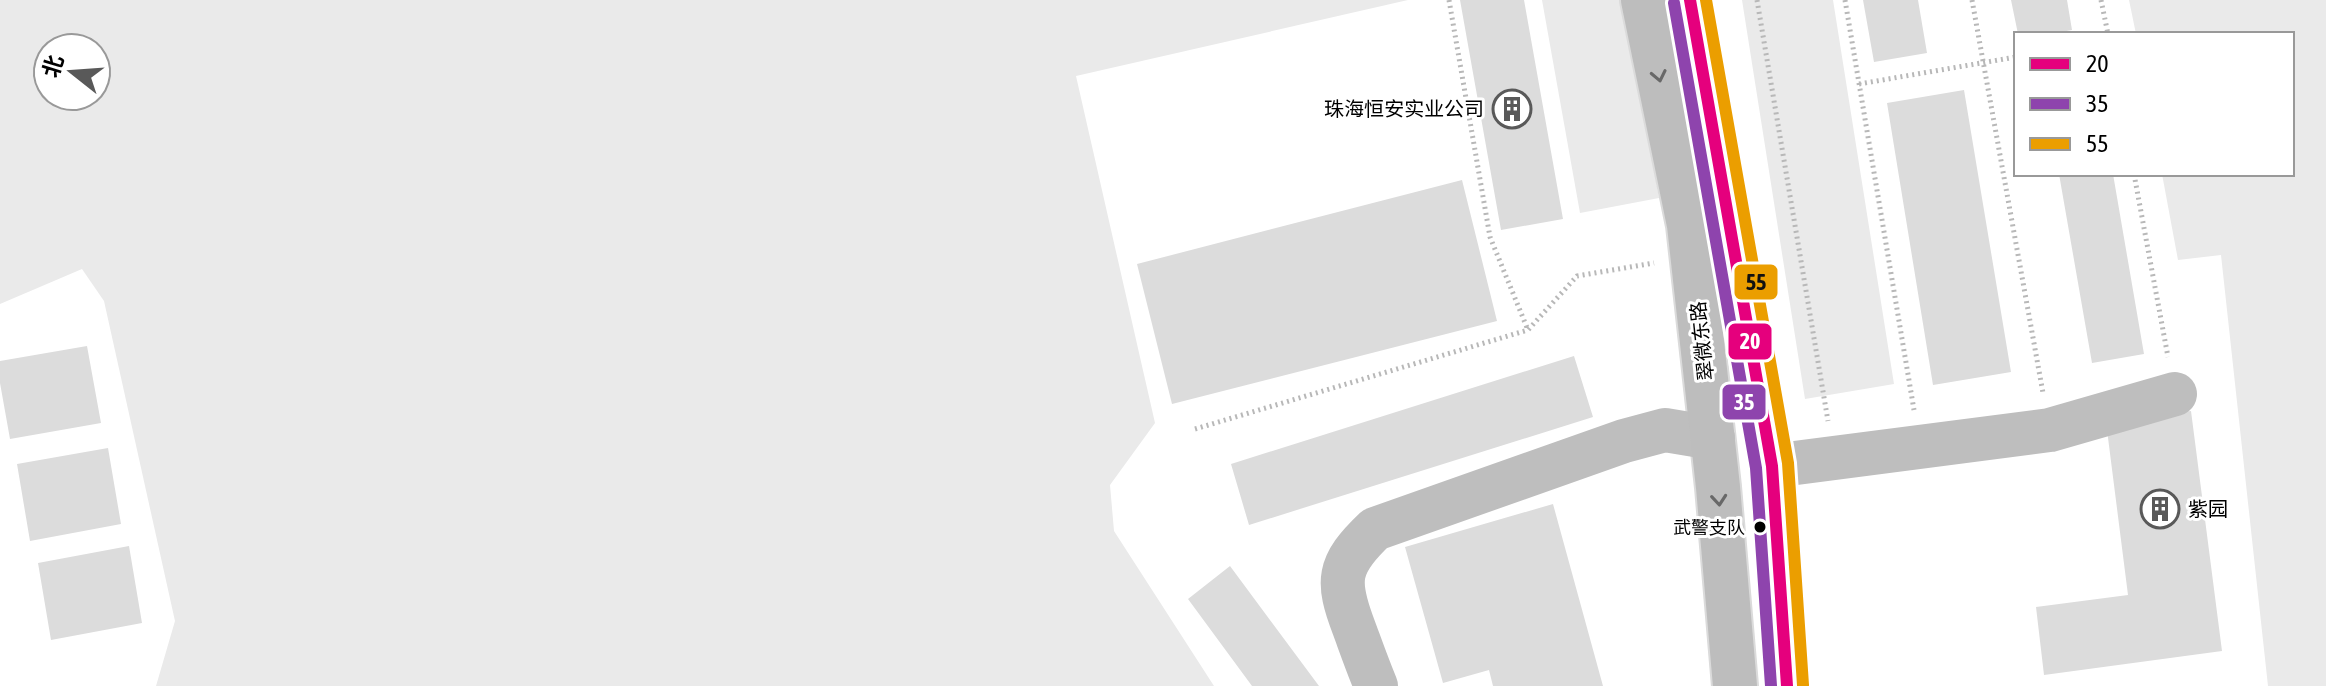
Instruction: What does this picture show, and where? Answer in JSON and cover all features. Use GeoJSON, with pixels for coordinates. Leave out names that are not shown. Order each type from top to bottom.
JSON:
{"type":"FeatureCollection","features":[{"type":"Feature","properties":{"kind":"main road","name":"翠微东路"},"geometry":{"type":"LineString","coordinates":[[1643,0],[1689,225],[1713,438],[1735,686]]}},
{"type":"Feature","properties":{"kind":"main road"},"geometry":{"type":"LineString","coordinates":[[1690,0],[1772,466],[1787,686]]}},
{"type":"Feature","properties":{"kind":"lane"},"geometry":{"type":"LineString","coordinates":[[1772,466],[2050,430],[2175,394]]}},
{"type":"Feature","properties":{"kind":"lane"},"geometry":{"type":"LineString","coordinates":[[1376,686],[1342,597],[1341,581],[1357,546],[1375,529],[1549,467],[1665,430],[1713,438]]}},
{"type":"Feature","properties":{"kind":"path"},"geometry":{"type":"LineString","coordinates":[[1449,0],[1490,237],[1528,330]]}},
{"type":"Feature","properties":{"kind":"path"},"geometry":{"type":"LineString","coordinates":[[1757,0],[1835,458]]}},
{"type":"Feature","properties":{"kind":"path"},"geometry":{"type":"LineString","coordinates":[[1845,0],[1920,446]]}},
{"type":"Feature","properties":{"kind":"path"},"geometry":{"type":"LineString","coordinates":[[1972,0],[2050,430]]}},
{"type":"Feature","properties":{"kind":"path"},"geometry":{"type":"LineString","coordinates":[[2101,0],[2108,32]]}},
{"type":"Feature","properties":{"kind":"path"},"geometry":{"type":"LineString","coordinates":[[1859,84],[2014,57]]}},
{"type":"Feature","properties":{"kind":"path"},"geometry":{"type":"LineString","coordinates":[[2134,176],[2175,394]]}},
{"type":"Feature","properties":{"kind":"path"},"geometry":{"type":"LineString","coordinates":[[1195,429],[1528,330],[1577,276],[1693,258]]}},
{"type":"Feature","properties":{"kind":"shaded area"},"geometry":{"type":"Polygon","coordinates":[[[0,0],[1408,0],[1076,76],[1155,423],[1110,485],[1114,531],[1214,686],[156,686],[175,621],[104,301],[82,269],[0,304],[0,0]]]}},
{"type":"Feature","properties":{"kind":"shaded area"},"geometry":{"type":"Polygon","coordinates":[[[1542,0],[1624,0],[1659,198],[1580,213],[1542,0]]]}},
{"type":"Feature","properties":{"kind":"shaded area"},"geometry":{"type":"Polygon","coordinates":[[[1742,0],[1833,0],[1894,384],[1805,399],[1742,0]]]}},
{"type":"Feature","properties":{"kind":"shaded area"},"geometry":{"type":"Polygon","coordinates":[[[2129,0],[2326,0],[2326,686],[2268,686],[2221,255],[2178,260],[2162,176],[2294,176],[2294,32],[2136,32],[2129,0]]]}},
{"type":"Feature","properties":{"kind":"building","name":"珠海恒安实业公司"},"geometry":{"type":"Polygon","coordinates":[[[1460,0],[1524,0],[1563,219],[1501,230],[1460,0]]]}},
{"type":"Feature","properties":{"kind":"building"},"geometry":{"type":"Polygon","coordinates":[[[1863,0],[1918,0],[1927,53],[1874,62],[1863,0]]]}},
{"type":"Feature","properties":{"kind":"building"},"geometry":{"type":"Polygon","coordinates":[[[2011,0],[2067,0],[2072,30],[2018,32],[2011,0]]]}},
{"type":"Feature","properties":{"kind":"building"},"geometry":{"type":"Polygon","coordinates":[[[1964,90],[2011,372],[1933,385],[1887,103],[1964,90]]]}},
{"type":"Feature","properties":{"kind":"building"},"geometry":{"type":"Polygon","coordinates":[[[2059,176],[2113,176],[2144,354],[2092,363],[2059,176]]]}},
{"type":"Feature","properties":{"kind":"building"},"geometry":{"type":"Polygon","coordinates":[[[1462,180],[1497,321],[1172,404],[1137,264],[1462,180]]]}},
{"type":"Feature","properties":{"kind":"building"},"geometry":{"type":"Polygon","coordinates":[[[87,346],[101,423],[10,439],[0,383],[0,361],[87,346]]]}},
{"type":"Feature","properties":{"kind":"building"},"geometry":{"type":"Polygon","coordinates":[[[1574,356],[1593,417],[1249,525],[1231,464],[1574,356]]]}},
{"type":"Feature","properties":{"kind":"building","name":"紫园"},"geometry":{"type":"Polygon","coordinates":[[[2191,411],[2222,651],[2044,675],[2036,607],[2128,595],[2106,422],[2191,411]]]}},
{"type":"Feature","properties":{"kind":"building"},"geometry":{"type":"Polygon","coordinates":[[[108,448],[121,524],[30,541],[17,464],[108,448]]]}},
{"type":"Feature","properties":{"kind":"building"},"geometry":{"type":"Polygon","coordinates":[[[1553,504],[1603,686],[1493,686],[1489,670],[1443,683],[1405,547],[1553,504]]]}},
{"type":"Feature","properties":{"kind":"building"},"geometry":{"type":"Polygon","coordinates":[[[129,546],[142,623],[51,640],[38,563],[129,546]]]}},
{"type":"Feature","properties":{"kind":"building"},"geometry":{"type":"Polygon","coordinates":[[[1230,566],[1319,686],[1252,686],[1188,599],[1230,566]]]}},
{"type":"Feature","properties":{"kind":"transit line","name":"20"},"geometry":{"type":"LineString","coordinates":[[1690,0],[1772,466],[1787,686]]}},
{"type":"Feature","properties":{"kind":"transit line","name":"55"},"geometry":{"type":"LineString","coordinates":[[1706,0],[1788,463],[1803,685]]}},
{"type":"Feature","properties":{"kind":"transit line","name":"35"},"geometry":{"type":"LineString","coordinates":[[1674,3],[1756,468],[1771,686]]}},
{"type":"Feature","properties":{"kind":"place","name":"珠海恒安实业公司"},"geometry":{"type":"Point","coordinates":[1512,109]}},
{"type":"Feature","properties":{"kind":"place","name":"紫园"},"geometry":{"type":"Point","coordinates":[2160,509]}},
{"type":"Feature","properties":{"kind":"place","name":"武警支队"},"geometry":{"type":"Point","coordinates":[1760,527]}}]}
